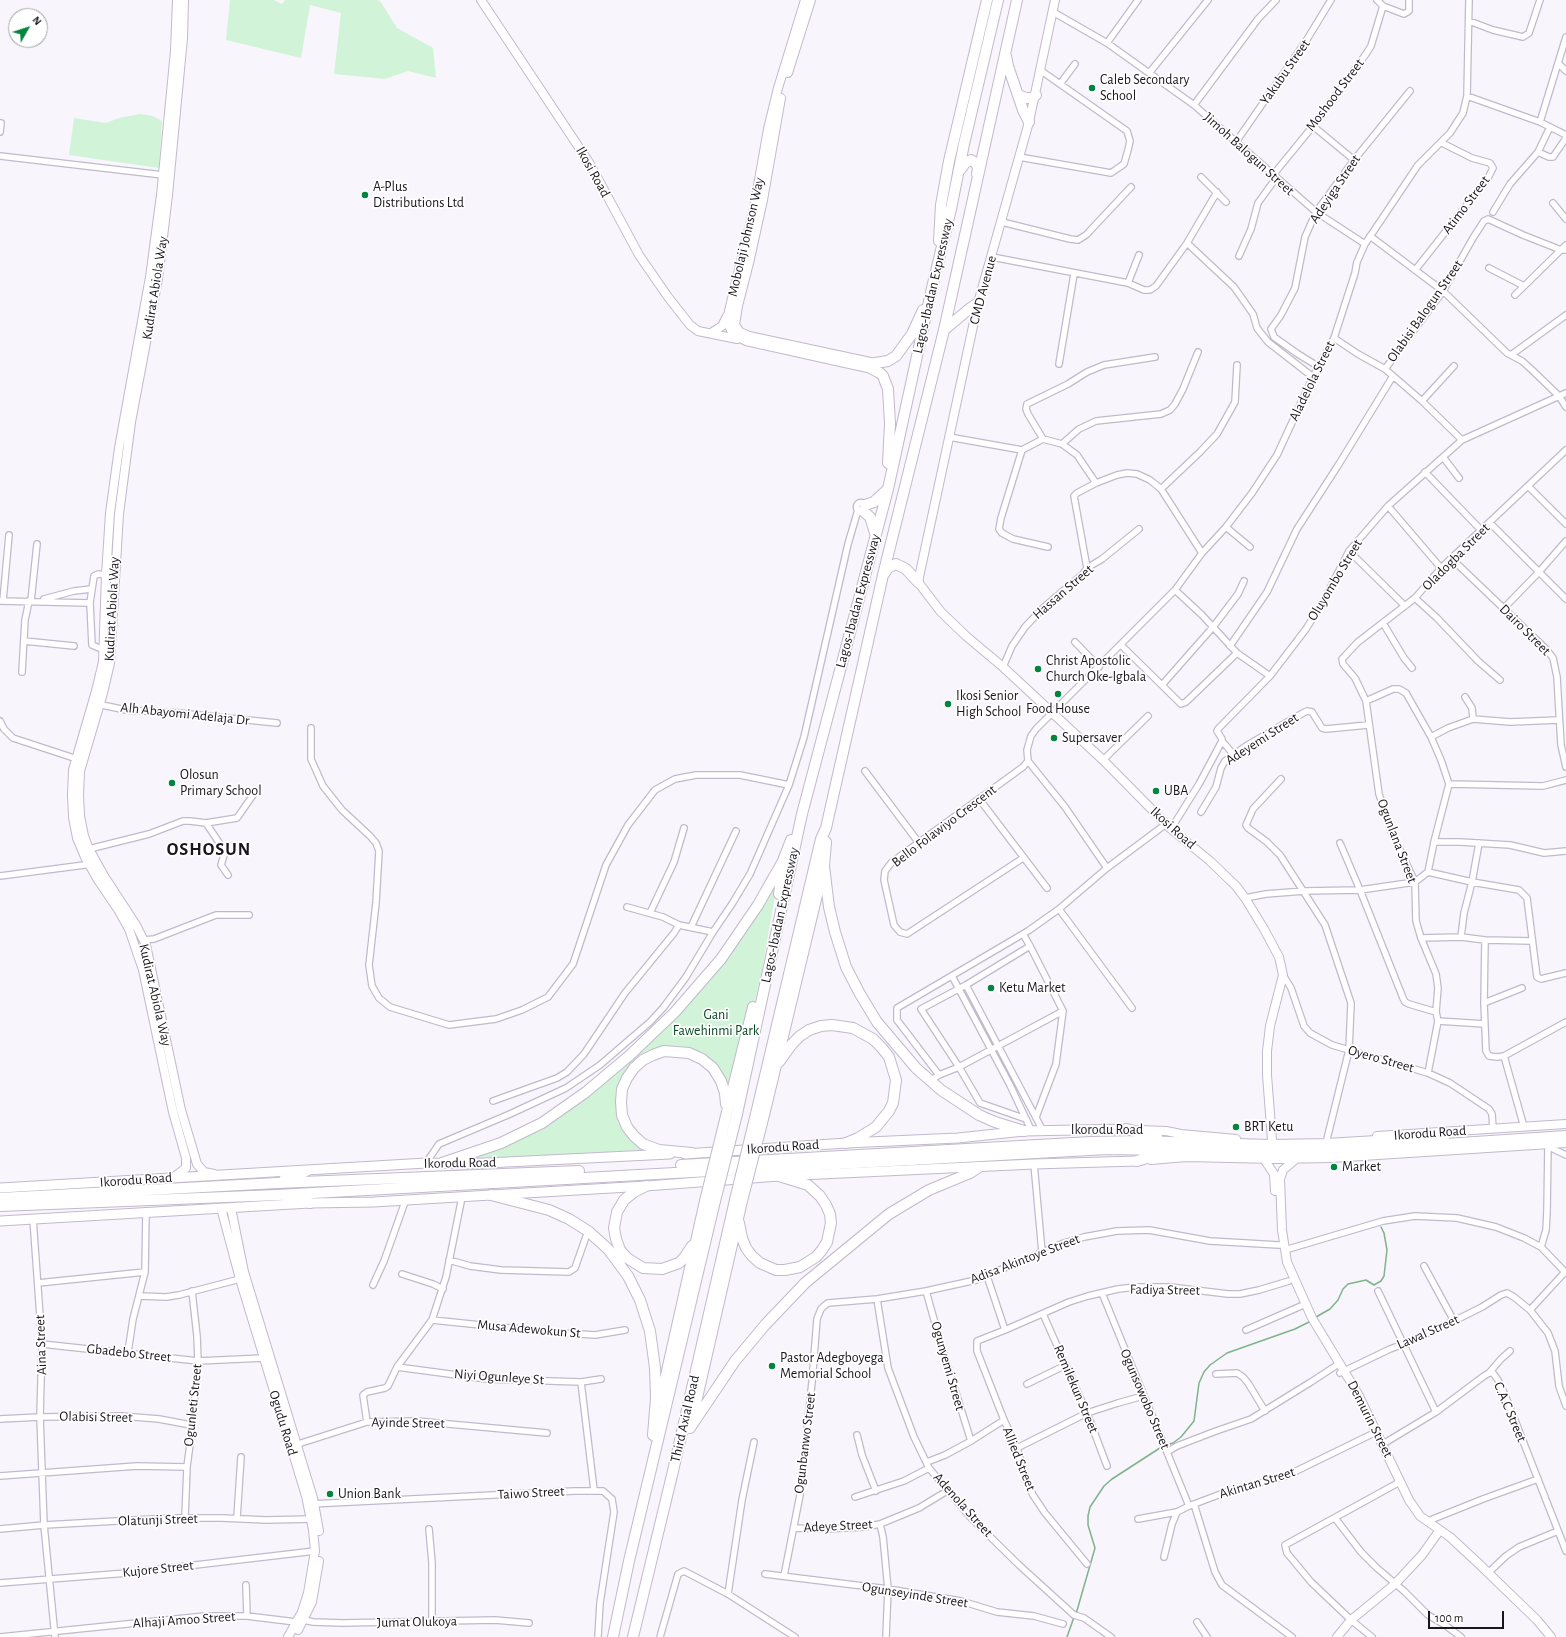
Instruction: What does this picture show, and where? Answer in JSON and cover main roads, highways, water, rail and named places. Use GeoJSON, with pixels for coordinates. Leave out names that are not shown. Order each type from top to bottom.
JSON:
{"type":"FeatureCollection","features":[{"type":"Feature","properties":{"kind":"highway"},"geometry":{"type":"LineString","coordinates":[[940,254],[939,243],[941,205],[949,161],[987,0]]}},
{"type":"Feature","properties":{"kind":"highway","name":"Lagos-Ibadan Expressway"},"geometry":{"type":"LineString","coordinates":[[710,1201],[737,1114],[802,814],[888,489],[931,292],[960,170],[964,144],[998,0]]}},
{"type":"Feature","properties":{"kind":"highway","name":"Lagos-Ibadan Expressway"},"geometry":{"type":"LineString","coordinates":[[739,1200],[760,1114],[820,847],[826,828],[883,575],[944,330],[1017,0]]}},
{"type":"Feature","properties":{"kind":"highway"},"geometry":{"type":"LineString","coordinates":[[1006,48],[1008,66],[1023,110],[1029,122]]}},
{"type":"Feature","properties":{"kind":"highway"},"geometry":{"type":"LineString","coordinates":[[1018,95],[1026,98],[1032,98],[1036,95]]}},
{"type":"Feature","properties":{"kind":"highway"},"geometry":{"type":"LineString","coordinates":[[960,170],[968,161],[974,161],[978,168],[977,182]]}},
{"type":"Feature","properties":{"kind":"highway"},"geometry":{"type":"LineString","coordinates":[[875,535],[870,518],[862,509],[874,502],[888,489],[890,424],[888,390],[883,376],[873,366],[888,361],[896,356],[904,346],[912,334],[931,292]]}},
{"type":"Feature","properties":{"kind":"highway"},"geometry":{"type":"LineString","coordinates":[[944,330],[978,303]]}},
{"type":"Feature","properties":{"kind":"highway"},"geometry":{"type":"LineString","coordinates":[[883,575],[888,568],[896,564],[906,569],[918,582]]}},
{"type":"Feature","properties":{"kind":"highway"},"geometry":{"type":"LineString","coordinates":[[442,1163],[501,1143],[542,1123],[586,1092],[630,1055],[680,1008],[721,959],[755,911],[783,861],[802,814]]}},
{"type":"Feature","properties":{"kind":"highway"},"geometry":{"type":"LineString","coordinates":[[760,1114],[775,1069],[824,866],[826,828]]}},
{"type":"Feature","properties":{"kind":"highway"},"geometry":{"type":"LineString","coordinates":[[646,1186],[634,1192],[624,1200],[617,1212],[614,1228],[616,1239],[620,1250],[627,1258],[643,1268],[662,1269],[671,1266],[684,1258],[689,1252],[710,1201],[727,1112],[747,1034],[778,898],[783,861]]}},
{"type":"Feature","properties":{"kind":"highway"},"geometry":{"type":"LineString","coordinates":[[824,866],[835,932],[846,966],[860,994],[877,1022],[916,1068],[964,1106],[995,1122],[1028,1132]]}},
{"type":"Feature","properties":{"kind":"highway"},"geometry":{"type":"LineString","coordinates":[[775,1069],[792,1044],[809,1030],[821,1026],[832,1025],[853,1028],[873,1039],[882,1048],[889,1057],[896,1080],[893,1102],[886,1115],[876,1127],[858,1138],[846,1143]]}},
{"type":"Feature","properties":{"kind":"highway"},"geometry":{"type":"LineString","coordinates":[[692,1153],[651,1148],[634,1136],[627,1127],[622,1115],[620,1102],[622,1089],[626,1078],[634,1068],[642,1060],[664,1051],[689,1053],[702,1059],[713,1068],[721,1081],[725,1093],[727,1112]]}},
{"type":"Feature","properties":{"kind":"highway"},"geometry":{"type":"LineString","coordinates":[[1127,1129],[1172,1146]]}},
{"type":"Feature","properties":{"kind":"highway","name":"Ikorodu Road"},"geometry":{"type":"LineString","coordinates":[[0,1206],[277,1195],[1108,1149],[1172,1146],[1326,1144],[1566,1130]]}},
{"type":"Feature","properties":{"kind":"highway","name":"Ikorodu Road"},"geometry":{"type":"LineString","coordinates":[[0,1198],[276,1183],[581,1171],[1091,1142],[1172,1146],[1266,1157],[1566,1136]]}},
{"type":"Feature","properties":{"kind":"highway"},"geometry":{"type":"LineString","coordinates":[[1137,1161],[1172,1146]]}},
{"type":"Feature","properties":{"kind":"highway"},"geometry":{"type":"LineString","coordinates":[[690,1428],[735,1361],[764,1325],[805,1283],[889,1214],[929,1190],[979,1167]]}},
{"type":"Feature","properties":{"kind":"highway"},"geometry":{"type":"LineString","coordinates":[[276,1183],[306,1171]]}},
{"type":"Feature","properties":{"kind":"highway"},"geometry":{"type":"LineString","coordinates":[[738,1220],[746,1248],[760,1263],[776,1270],[793,1269],[808,1263],[822,1250],[827,1242],[831,1224],[826,1204],[808,1185],[779,1176]]}},
{"type":"Feature","properties":{"kind":"highway"},"geometry":{"type":"LineString","coordinates":[[277,1195],[310,1203]]}},
{"type":"Feature","properties":{"kind":"highway"},"geometry":{"type":"LineString","coordinates":[[491,1195],[549,1210],[569,1219],[588,1231],[608,1249],[628,1276],[640,1300],[650,1330],[655,1368],[656,1398],[647,1488]]}},
{"type":"Feature","properties":{"kind":"highway"},"geometry":{"type":"LineString","coordinates":[[673,1471],[690,1428],[738,1220],[739,1200]]}},
{"type":"Feature","properties":{"kind":"highway","name":"Third Axial Road"},"geometry":{"type":"LineString","coordinates":[[633,1637],[739,1200]]}},
{"type":"Feature","properties":{"kind":"highway","name":"Third Axial Road"},"geometry":{"type":"LineString","coordinates":[[614,1637],[629,1561],[647,1488],[710,1201]]}},
{"type":"Feature","properties":{"kind":"highway"},"geometry":{"type":"LineString","coordinates":[[653,1435],[698,1233]]}},
{"type":"Feature","properties":{"kind":"main road","name":"Ikorodu Road"},"geometry":{"type":"LineString","coordinates":[[0,1188],[426,1163],[466,1164],[958,1138],[1028,1132],[1127,1129]]}},
{"type":"Feature","properties":{"kind":"main road","name":"Ikorodu Road"},"geometry":{"type":"LineString","coordinates":[[0,1221],[310,1203],[374,1202],[462,1197],[779,1176],[1034,1164],[1137,1161]]}},
{"type":"Feature","properties":{"kind":"waterway"},"geometry":{"type":"LineString","coordinates":[[1316,1317],[1330,1309],[1338,1300],[1343,1289],[1348,1284],[1366,1280],[1374,1285],[1381,1281],[1384,1276],[1387,1250],[1384,1233],[1381,1227]]}},
{"type":"Feature","properties":{"kind":"waterway"},"geometry":{"type":"LineString","coordinates":[[1167,1445],[1173,1443],[1181,1437],[1194,1421],[1199,1383],[1204,1372],[1210,1365],[1227,1353],[1295,1329],[1311,1321]]}},
{"type":"Feature","properties":{"kind":"waterway"},"geometry":{"type":"LineString","coordinates":[[1076,1614],[1095,1548],[1088,1525],[1090,1507],[1104,1486],[1112,1479],[1163,1446]]}},
{"type":"Feature","properties":{"kind":"waterway"},"geometry":{"type":"LineString","coordinates":[[1067,1637],[1074,1617]]}},
{"type":"Feature","properties":{"kind":"place","name":"Caleb Secondary School"},"geometry":{"type":"Point","coordinates":[1092,88]}},
{"type":"Feature","properties":{"kind":"place","name":"A-Plus Distributions Ltd"},"geometry":{"type":"Point","coordinates":[365,195]}},
{"type":"Feature","properties":{"kind":"place","name":"Christ Apostolic Church Oke-Igbala"},"geometry":{"type":"Point","coordinates":[1038,669]}},
{"type":"Feature","properties":{"kind":"place","name":"Food House"},"geometry":{"type":"Point","coordinates":[1058,694]}},
{"type":"Feature","properties":{"kind":"place","name":"Ikosi Senior High School"},"geometry":{"type":"Point","coordinates":[948,704]}},
{"type":"Feature","properties":{"kind":"place","name":"Supersaver"},"geometry":{"type":"Point","coordinates":[1054,738]}},
{"type":"Feature","properties":{"kind":"place","name":"Olosun Primary School"},"geometry":{"type":"Point","coordinates":[172,783]}},
{"type":"Feature","properties":{"kind":"place","name":"UBA"},"geometry":{"type":"Point","coordinates":[1156,791]}},
{"type":"Feature","properties":{"kind":"place","name":"Ketu Market"},"geometry":{"type":"Point","coordinates":[991,988]}},
{"type":"Feature","properties":{"kind":"place","name":"BRT Ketu"},"geometry":{"type":"Point","coordinates":[1236,1127]}},
{"type":"Feature","properties":{"kind":"place","name":"Market"},"geometry":{"type":"Point","coordinates":[1334,1167]}},
{"type":"Feature","properties":{"kind":"place","name":"Pastor Adegboyega Memorial School"},"geometry":{"type":"Point","coordinates":[772,1366]}},
{"type":"Feature","properties":{"kind":"place","name":"Union Bank"},"geometry":{"type":"Point","coordinates":[330,1494]}},
{"type":"Feature","properties":{"kind":"district","name":"OSHOSUN"},"geometry":{"type":"Point","coordinates":[209,850]}},
{"type":"Feature","properties":{"kind":"park label","name":"Gani Fawehinmi Park"},"geometry":{"type":"Point","coordinates":[716,1024]}}]}
